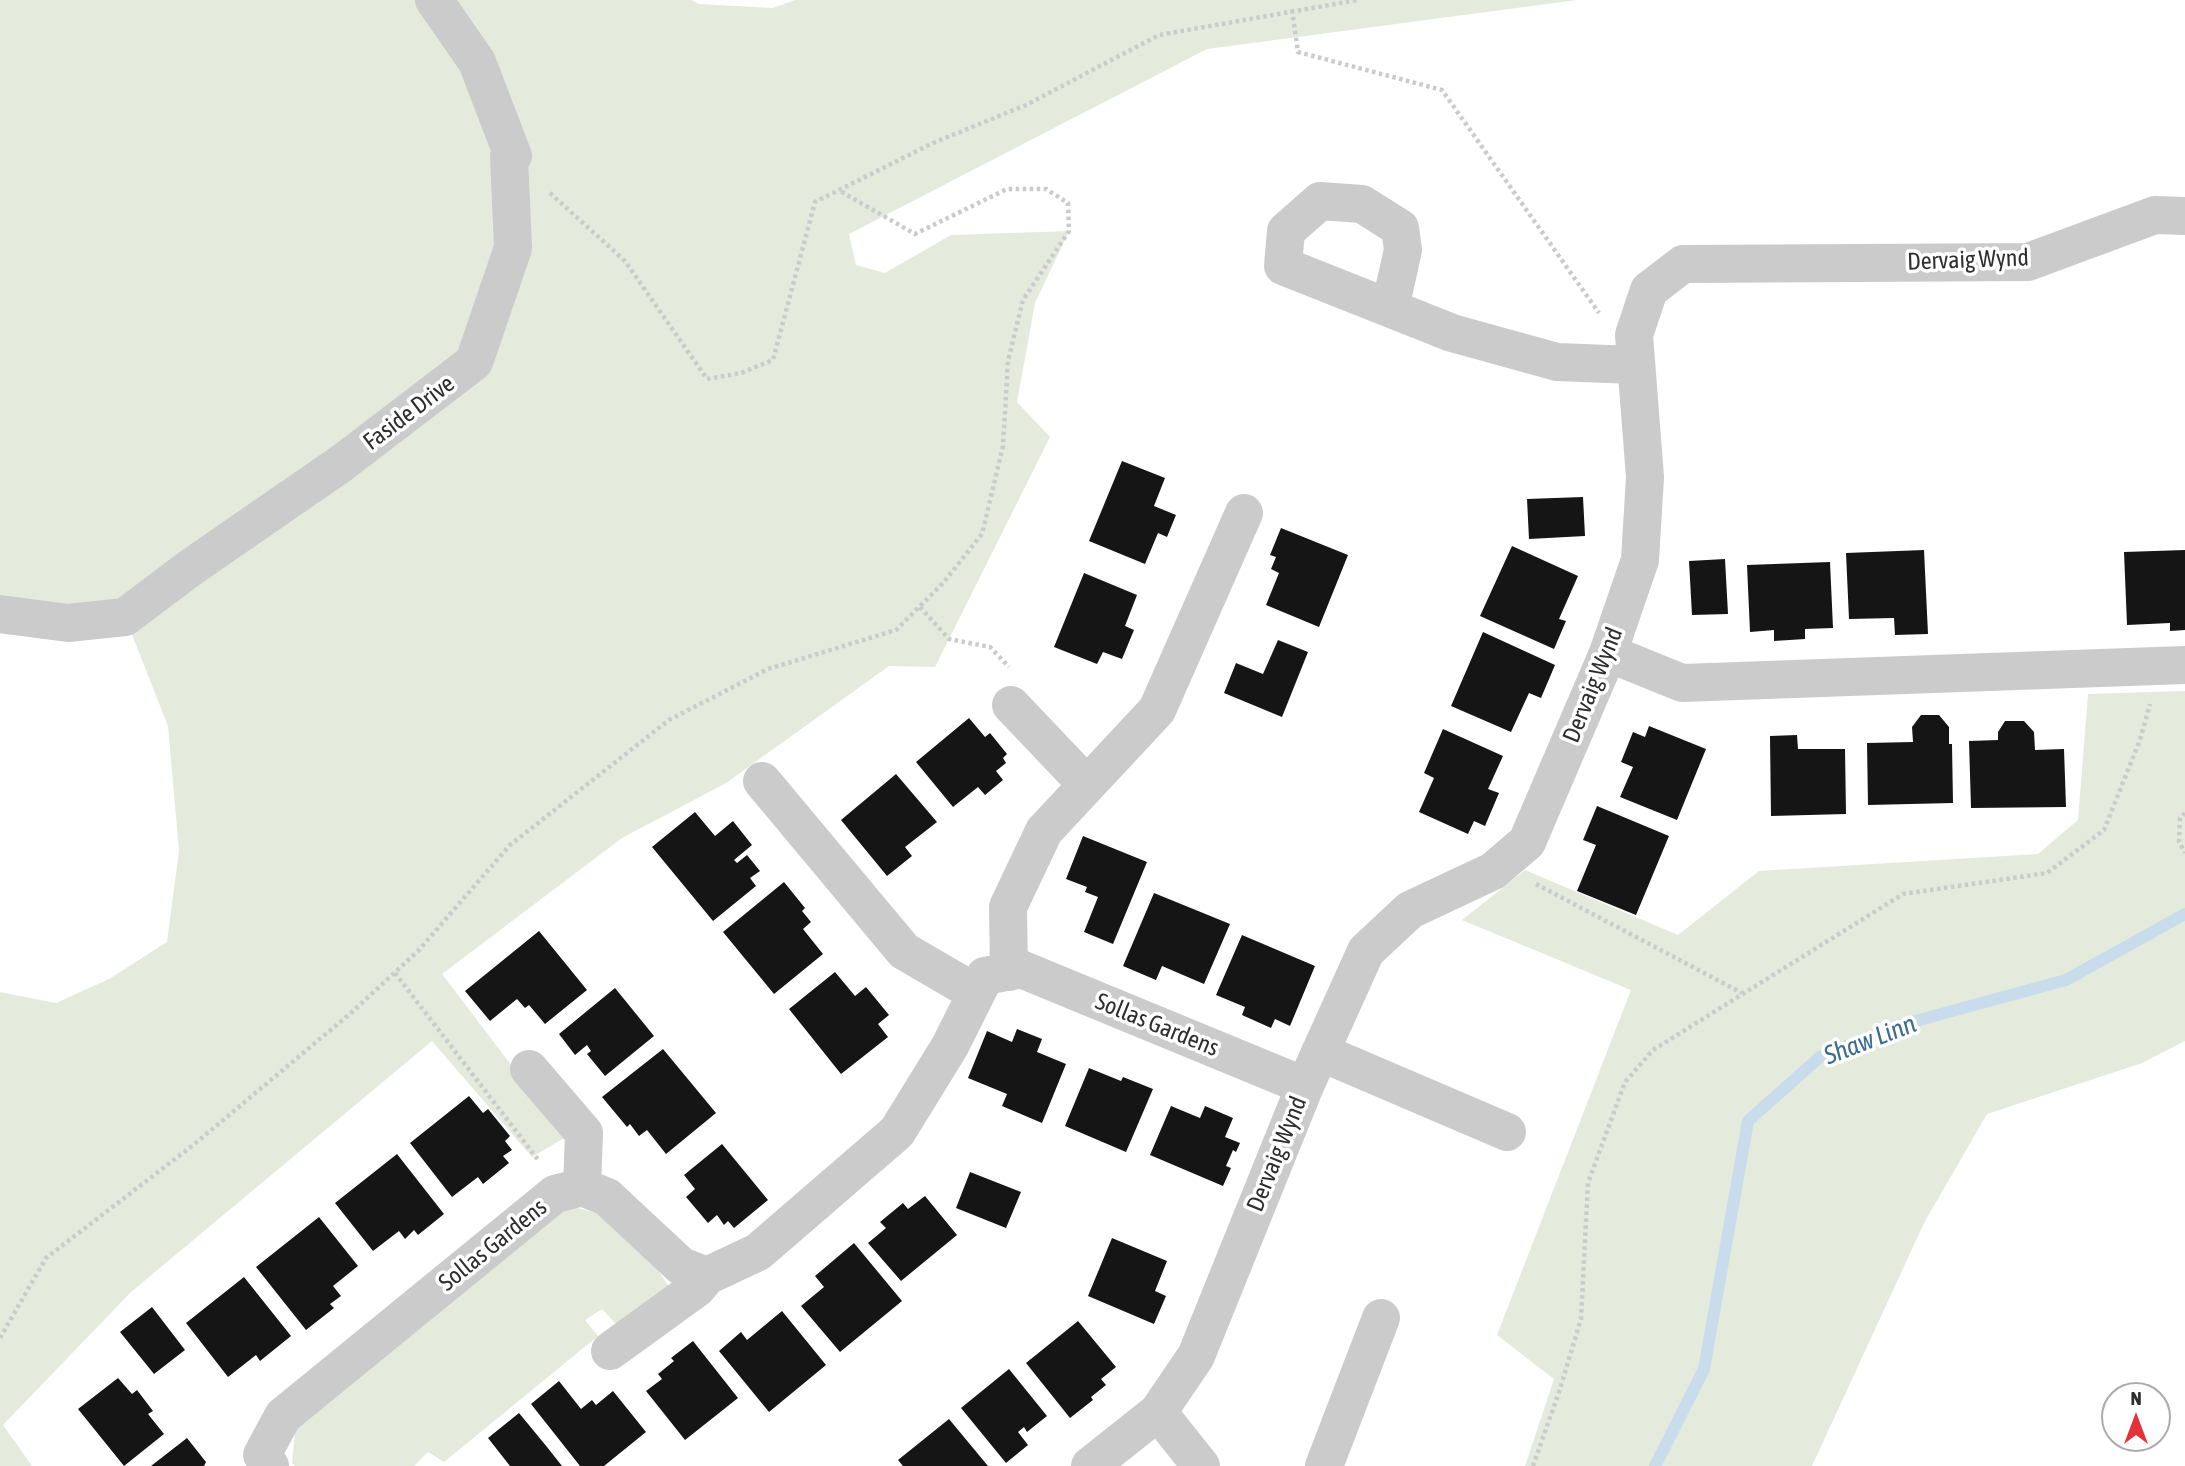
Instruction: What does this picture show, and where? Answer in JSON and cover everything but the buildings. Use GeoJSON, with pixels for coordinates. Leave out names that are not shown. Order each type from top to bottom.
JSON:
{"type":"FeatureCollection","features":[{"type":"Feature","properties":{"kind":"street","name":"Faside Drive"},"geometry":{"type":"LineString","coordinates":[[0,614],[68,623],[125,617],[190,568],[342,463],[474,362],[513,248],[509,156],[513,156],[477,62],[434,0]]}},
{"type":"Feature","properties":{"kind":"street","name":"Dervaig Wynd"},"geometry":{"type":"LineString","coordinates":[[1090,1466],[1157,1412],[1196,1356],[1312,1069],[1367,951],[1410,910],[1493,871],[1527,842],[1608,653],[1640,560],[1645,477],[1634,365],[1634,335],[1649,290],[1683,264],[2028,262],[2155,215],[2185,216]]}},
{"type":"Feature","properties":{"kind":"street"},"geometry":{"type":"LineString","coordinates":[[1390,308],[1452,333],[1557,362],[1634,365]]}},
{"type":"Feature","properties":{"kind":"street"},"geometry":{"type":"LineString","coordinates":[[610,1351],[697,1289],[707,1276],[758,1252],[897,1132],[950,1046],[985,976],[1009,972],[1007,907],[1044,831],[1157,710],[1244,513]]}},
{"type":"Feature","properties":{"kind":"street"},"geometry":{"type":"LineString","coordinates":[[1608,653],[1682,683],[2173,665]]}},
{"type":"Feature","properties":{"kind":"street"},"geometry":{"type":"LineString","coordinates":[[1011,705],[1087,785]]}},
{"type":"Feature","properties":{"kind":"street"},"geometry":{"type":"LineString","coordinates":[[762,781],[904,951],[976,993]]}},
{"type":"Feature","properties":{"kind":"street","name":"Sollas Gardens"},"geometry":{"type":"LineString","coordinates":[[1009,972],[1021,970],[1507,1132]]}},
{"type":"Feature","properties":{"kind":"street"},"geometry":{"type":"LineString","coordinates":[[530,1069],[584,1133],[572,1190],[607,1197],[681,1266],[707,1276]]}},
{"type":"Feature","properties":{"kind":"street","name":"Sollas Gardens"},"geometry":{"type":"LineString","coordinates":[[270,1466],[262,1455],[283,1416],[555,1194],[572,1190]]}},
{"type":"Feature","properties":{"kind":"street"},"geometry":{"type":"LineString","coordinates":[[1324,1466],[1381,1318]]}},
{"type":"Feature","properties":{"kind":"street"},"geometry":{"type":"LineString","coordinates":[[1157,1412],[1201,1466]]}},
{"type":"Feature","properties":{"kind":"path"},"geometry":{"type":"LineString","coordinates":[[509,156],[625,261],[707,379],[741,373],[773,360],[815,202],[933,143],[1026,105],[1159,35],[1358,0]]}},
{"type":"Feature","properties":{"kind":"path"},"geometry":{"type":"LineString","coordinates":[[1292,10],[1298,52],[1442,90],[1599,313],[1638,323]]}},
{"type":"Feature","properties":{"kind":"path"},"geometry":{"type":"LineString","coordinates":[[0,1338],[46,1258],[192,1146],[351,1013],[418,951],[510,845],[668,720],[768,668],[897,630],[943,583],[982,534],[1003,446],[1008,361],[1023,300],[1069,231],[1068,203],[1046,189],[1007,189],[915,234],[840,191]]}},
{"type":"Feature","properties":{"kind":"path"},"geometry":{"type":"LineString","coordinates":[[920,607],[948,639],[990,647],[1011,668],[1011,705]]}},
{"type":"Feature","properties":{"kind":"path"},"geometry":{"type":"LineString","coordinates":[[1533,1466],[1581,1319],[1588,1183],[1625,1082],[1653,1050],[1903,894],[2047,873],[2104,830],[2173,665]]}},
{"type":"Feature","properties":{"kind":"path"},"geometry":{"type":"LineString","coordinates":[[2185,813],[2180,818],[2179,842],[2185,853]]}},
{"type":"Feature","properties":{"kind":"path"},"geometry":{"type":"LineString","coordinates":[[1499,865],[1743,993]]}},
{"type":"Feature","properties":{"kind":"path"},"geometry":{"type":"LineString","coordinates":[[395,973],[572,1190]]}},
{"type":"Feature","properties":{"kind":"green space"},"geometry":{"type":"Polygon","coordinates":[[[0,0],[691,0],[699,4],[773,8],[795,0],[1577,0],[1207,49],[849,234],[856,265],[885,273],[951,235],[1069,231],[1035,303],[1017,402],[1050,437],[935,667],[889,666],[726,783],[622,838],[442,974],[566,1137],[532,1157],[432,1041],[131,1292],[3,1425],[32,1466],[0,1466],[0,992],[56,1003],[109,979],[167,942],[179,851],[168,726],[125,617],[0,614],[0,0]]]}},
{"type":"Feature","properties":{"kind":"green space"},"geometry":{"type":"Polygon","coordinates":[[[2185,691],[2185,1041],[2142,1063],[1987,1114],[1924,1223],[1812,1466],[1525,1466],[1554,1379],[1497,1335],[1631,990],[1462,920],[1525,870],[1678,935],[1759,871],[2038,854],[2078,820],[2088,694],[2185,691]]]}},
{"type":"Feature","properties":{"kind":"green space"},"geometry":{"type":"Polygon","coordinates":[[[567,1205],[604,1215],[645,1251],[672,1291],[627,1323],[615,1323],[602,1309],[585,1320],[598,1336],[444,1462],[428,1452],[414,1466],[295,1466],[292,1463],[296,1421],[567,1205]]]}},
{"type":"Feature","properties":{"kind":"waterway","name":"Shaw Linn"},"geometry":{"type":"LineString","coordinates":[[1655,1466],[1704,1369],[1748,1121],[1821,1056],[1897,1026],[2066,980],[2185,914]]}}]}
